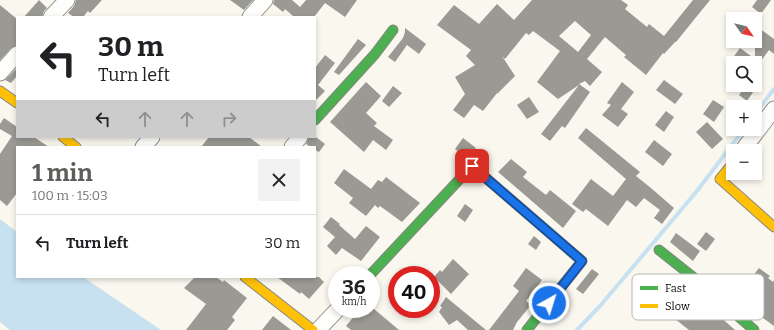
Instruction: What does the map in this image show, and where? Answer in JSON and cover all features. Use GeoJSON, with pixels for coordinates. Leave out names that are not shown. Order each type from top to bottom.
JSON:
{"type":"FeatureCollection","features":[{"type":"Feature","properties":{"kind":"street"},"geometry":{"type":"LineString","coordinates":[[52,16],[67,0]]}},
{"type":"Feature","properties":{"kind":"street"},"geometry":{"type":"LineString","coordinates":[[251,16],[265,0]]}},
{"type":"Feature","properties":{"kind":"street"},"geometry":{"type":"LineString","coordinates":[[316,119],[375,54],[393,30]]}},
{"type":"Feature","properties":{"kind":"street"},"geometry":{"type":"LineString","coordinates":[[0,73],[16,55]]}},
{"type":"Feature","properties":{"kind":"street"},"geometry":{"type":"LineString","coordinates":[[0,91],[16,102]]}},
{"type":"Feature","properties":{"kind":"street"},"geometry":{"type":"LineString","coordinates":[[747,144],[774,109]]}},
{"type":"Feature","properties":{"kind":"street"},"geometry":{"type":"LineString","coordinates":[[64,138],[75,146]]}},
{"type":"Feature","properties":{"kind":"street"},"geometry":{"type":"LineString","coordinates":[[144,146],[151,138]]}},
{"type":"Feature","properties":{"kind":"street"},"geometry":{"type":"LineString","coordinates":[[293,146],[299,138]]}},
{"type":"Feature","properties":{"kind":"street"},"geometry":{"type":"LineString","coordinates":[[378,266],[472,166],[582,261],[527,330]]}},
{"type":"Feature","properties":{"kind":"street"},"geometry":{"type":"LineString","coordinates":[[726,172],[720,180],[774,227]]}},
{"type":"Feature","properties":{"kind":"street"},"geometry":{"type":"LineString","coordinates":[[659,250],[689,274]]}},
{"type":"Feature","properties":{"kind":"street"},"geometry":{"type":"LineString","coordinates":[[246,278],[313,330]]}},
{"type":"Feature","properties":{"kind":"street"},"geometry":{"type":"LineString","coordinates":[[318,330],[329,318]]}},
{"type":"Feature","properties":{"kind":"street"},"geometry":{"type":"LineString","coordinates":[[743,320],[754,330]]}},
{"type":"Feature","properties":{"kind":"water"},"geometry":{"type":"Polygon","coordinates":[[[0,219],[16,231],[16,278],[84,278],[161,330],[10,330],[0,322],[0,219]]]}},
{"type":"Feature","properties":{"kind":"building"},"geometry":{"type":"Polygon","coordinates":[[[39,0],[47,8],[42,16],[25,16],[39,0]]]}},
{"type":"Feature","properties":{"kind":"building"},"geometry":{"type":"Polygon","coordinates":[[[76,0],[102,0],[90,13],[88,11],[84,16],[72,16],[68,13],[74,6],[76,0]]]}},
{"type":"Feature","properties":{"kind":"building"},"geometry":{"type":"Polygon","coordinates":[[[230,0],[253,0],[244,10],[230,0]]]}},
{"type":"Feature","properties":{"kind":"building"},"geometry":{"type":"Polygon","coordinates":[[[274,0],[292,0],[300,7],[306,0],[357,0],[345,17],[325,3],[315,16],[293,16],[285,9],[283,12],[273,4],[274,0]]]}},
{"type":"Feature","properties":{"kind":"building"},"geometry":{"type":"Polygon","coordinates":[[[532,0],[621,0],[628,5],[625,9],[647,27],[649,24],[664,36],[693,0],[710,0],[676,42],[664,54],[663,53],[646,75],[624,57],[626,55],[605,37],[587,59],[602,72],[590,86],[585,81],[579,84],[590,92],[565,128],[562,126],[550,141],[541,134],[579,85],[558,99],[537,82],[560,51],[533,31],[529,35],[526,33],[505,59],[502,56],[515,76],[497,93],[483,111],[474,105],[464,118],[453,110],[465,94],[455,77],[475,65],[466,56],[471,50],[437,25],[454,5],[479,24],[497,4],[514,20],[532,0]],[[575,21],[559,36],[578,52],[591,35],[575,21]]]}},
{"type":"Feature","properties":{"kind":"building"},"geometry":{"type":"Polygon","coordinates":[[[757,0],[771,0],[762,13],[758,12],[752,7],[757,0]]]}},
{"type":"Feature","properties":{"kind":"building"},"geometry":{"type":"Polygon","coordinates":[[[0,5],[16,18],[16,46],[11,48],[0,60],[0,5]]]}},
{"type":"Feature","properties":{"kind":"building"},"geometry":{"type":"Polygon","coordinates":[[[405,28],[426,44],[419,54],[407,45],[395,62],[388,57],[403,38],[405,28]]]}},
{"type":"Feature","properties":{"kind":"building"},"geometry":{"type":"Polygon","coordinates":[[[762,30],[774,39],[774,54],[769,50],[762,60],[762,56],[755,56],[755,48],[762,48],[762,30]]]}},
{"type":"Feature","properties":{"kind":"building"},"geometry":{"type":"Polygon","coordinates":[[[358,39],[366,45],[339,75],[334,72],[358,39]]]}},
{"type":"Feature","properties":{"kind":"building"},"geometry":{"type":"Polygon","coordinates":[[[740,48],[751,56],[734,56],[740,48]]]}},
{"type":"Feature","properties":{"kind":"building"},"geometry":{"type":"Polygon","coordinates":[[[325,55],[335,63],[318,85],[325,91],[316,100],[316,67],[325,55]]]}},
{"type":"Feature","properties":{"kind":"building"},"geometry":{"type":"Polygon","coordinates":[[[16,69],[16,77],[11,83],[5,80],[16,69]]]}},
{"type":"Feature","properties":{"kind":"building"},"geometry":{"type":"Polygon","coordinates":[[[664,80],[683,94],[675,104],[656,90],[664,80]]]}},
{"type":"Feature","properties":{"kind":"building"},"geometry":{"type":"Polygon","coordinates":[[[366,82],[381,96],[366,113],[377,123],[374,126],[393,140],[386,150],[373,140],[364,152],[330,122],[366,82]]]}},
{"type":"Feature","properties":{"kind":"building"},"geometry":{"type":"Polygon","coordinates":[[[622,82],[634,92],[621,109],[628,114],[618,127],[602,115],[611,105],[607,103],[622,82]]]}},
{"type":"Feature","properties":{"kind":"building"},"geometry":{"type":"Polygon","coordinates":[[[393,86],[402,93],[389,107],[382,101],[393,86]]]}},
{"type":"Feature","properties":{"kind":"building"},"geometry":{"type":"Polygon","coordinates":[[[741,92],[753,92],[748,100],[739,95],[741,92]]]}},
{"type":"Feature","properties":{"kind":"building"},"geometry":{"type":"Polygon","coordinates":[[[529,97],[539,112],[527,119],[517,105],[529,97]]]}},
{"type":"Feature","properties":{"kind":"building"},"geometry":{"type":"Polygon","coordinates":[[[713,100],[724,107],[714,122],[703,114],[713,100]]]}},
{"type":"Feature","properties":{"kind":"building"},"geometry":{"type":"Polygon","coordinates":[[[666,111],[674,117],[664,132],[655,125],[666,111]]]}},
{"type":"Feature","properties":{"kind":"building"},"geometry":{"type":"Polygon","coordinates":[[[4,118],[16,126],[16,138],[36,138],[48,146],[16,146],[16,194],[7,206],[0,200],[0,154],[12,136],[0,129],[0,124],[4,118]]]}},
{"type":"Feature","properties":{"kind":"building"},"geometry":{"type":"Polygon","coordinates":[[[707,122],[723,139],[712,149],[696,132],[707,122]]]}},
{"type":"Feature","properties":{"kind":"building"},"geometry":{"type":"Polygon","coordinates":[[[586,128],[640,172],[636,176],[674,208],[662,224],[654,218],[660,210],[644,198],[636,207],[627,200],[608,226],[586,209],[583,212],[572,204],[591,179],[613,196],[626,179],[578,138],[586,128]]]}},
{"type":"Feature","properties":{"kind":"building"},"geometry":{"type":"Polygon","coordinates":[[[316,137],[325,144],[319,152],[316,150],[316,146],[309,146],[306,144],[309,138],[316,137]]]}},
{"type":"Feature","properties":{"kind":"building"},"geometry":{"type":"Polygon","coordinates":[[[208,138],[250,138],[261,146],[202,146],[208,138]]]}},
{"type":"Feature","properties":{"kind":"building"},"geometry":{"type":"Polygon","coordinates":[[[463,138],[476,148],[471,154],[465,156],[455,149],[463,138]]]}},
{"type":"Feature","properties":{"kind":"building"},"geometry":{"type":"Polygon","coordinates":[[[654,140],[672,154],[663,166],[645,152],[654,140]]]}},
{"type":"Feature","properties":{"kind":"building"},"geometry":{"type":"Polygon","coordinates":[[[511,159],[527,172],[523,177],[546,195],[550,190],[576,211],[563,228],[498,172],[511,159]]]}},
{"type":"Feature","properties":{"kind":"building"},"geometry":{"type":"Polygon","coordinates":[[[344,169],[371,189],[378,180],[382,182],[386,177],[420,203],[402,222],[380,206],[378,208],[375,205],[366,216],[349,203],[353,198],[334,183],[344,169]]]}},
{"type":"Feature","properties":{"kind":"building"},"geometry":{"type":"Polygon","coordinates":[[[465,204],[473,210],[465,222],[457,216],[465,204]]]}},
{"type":"Feature","properties":{"kind":"building"},"geometry":{"type":"Polygon","coordinates":[[[331,217],[355,239],[366,226],[380,237],[361,261],[342,248],[336,255],[327,246],[335,237],[323,227],[331,217]]]}},
{"type":"Feature","properties":{"kind":"building"},"geometry":{"type":"Polygon","coordinates":[[[706,232],[715,239],[706,251],[697,244],[706,232]]]}},
{"type":"Feature","properties":{"kind":"building"},"geometry":{"type":"Polygon","coordinates":[[[676,233],[700,251],[693,261],[670,242],[676,233]]]}},
{"type":"Feature","properties":{"kind":"building"},"geometry":{"type":"Polygon","coordinates":[[[534,236],[541,242],[536,250],[528,244],[534,236]]]}},
{"type":"Feature","properties":{"kind":"building"},"geometry":{"type":"Polygon","coordinates":[[[453,259],[469,274],[451,294],[440,283],[440,270],[442,272],[453,259]]]}},
{"type":"Feature","properties":{"kind":"building"},"geometry":{"type":"Polygon","coordinates":[[[526,268],[542,280],[526,301],[531,305],[517,322],[513,330],[489,330],[519,291],[513,286],[526,268]]]}},
{"type":"Feature","properties":{"kind":"building"},"geometry":{"type":"Polygon","coordinates":[[[759,268],[770,276],[768,278],[773,282],[774,280],[774,326],[764,319],[764,274],[754,274],[759,268]]]}},
{"type":"Feature","properties":{"kind":"building"},"geometry":{"type":"Polygon","coordinates":[[[592,269],[599,274],[583,294],[576,289],[592,269]]]}},
{"type":"Feature","properties":{"kind":"building"},"geometry":{"type":"Polygon","coordinates":[[[319,277],[324,282],[309,299],[301,292],[300,294],[278,278],[319,277]]]}},
{"type":"Feature","properties":{"kind":"building"},"geometry":{"type":"Polygon","coordinates":[[[194,278],[217,278],[223,282],[224,280],[247,298],[232,317],[235,320],[227,330],[186,330],[206,304],[184,288],[194,278]]]}},
{"type":"Feature","properties":{"kind":"building"},"geometry":{"type":"Polygon","coordinates":[[[446,297],[486,330],[468,330],[457,320],[449,325],[440,313],[442,307],[440,306],[446,297]]]}},
{"type":"Feature","properties":{"kind":"building"},"geometry":{"type":"Polygon","coordinates":[[[380,314],[399,330],[351,330],[346,326],[353,318],[380,318],[380,314]]]}},
{"type":"Feature","properties":{"kind":"building"},"geometry":{"type":"Polygon","coordinates":[[[273,316],[291,330],[262,330],[273,316]]]}},
{"type":"Feature","properties":{"kind":"building"},"geometry":{"type":"Polygon","coordinates":[[[676,320],[724,320],[735,330],[689,330],[676,320]]]}},
{"type":"Feature","properties":{"kind":"waterway"},"geometry":{"type":"LineString","coordinates":[[762,105],[774,89]]}},
{"type":"Feature","properties":{"kind":"waterway"},"geometry":{"type":"LineString","coordinates":[[577,330],[600,306],[697,191],[739,136]]}},
{"type":"Feature","properties":{"kind":"traffic: fast"},"geometry":{"type":"LineString","coordinates":[[316,119],[375,54],[393,30]]}},
{"type":"Feature","properties":{"kind":"traffic: fast"},"geometry":{"type":"LineString","coordinates":[[378,266],[472,166],[582,261],[527,330]]}},
{"type":"Feature","properties":{"kind":"traffic: fast"},"geometry":{"type":"LineString","coordinates":[[659,250],[689,274]]}},
{"type":"Feature","properties":{"kind":"traffic: fast"},"geometry":{"type":"LineString","coordinates":[[743,320],[754,330]]}},
{"type":"Feature","properties":{"kind":"traffic: slow"},"geometry":{"type":"LineString","coordinates":[[0,91],[16,102]]}},
{"type":"Feature","properties":{"kind":"traffic: slow"},"geometry":{"type":"LineString","coordinates":[[64,138],[75,146]]}},
{"type":"Feature","properties":{"kind":"traffic: slow"},"geometry":{"type":"LineString","coordinates":[[726,172],[720,179],[774,227]]}},
{"type":"Feature","properties":{"kind":"traffic: slow"},"geometry":{"type":"LineString","coordinates":[[246,278],[313,330]]}},
{"type":"Feature","properties":{"kind":"route"},"geometry":{"type":"LineString","coordinates":[[472,166],[582,261],[549,303]]}}]}
